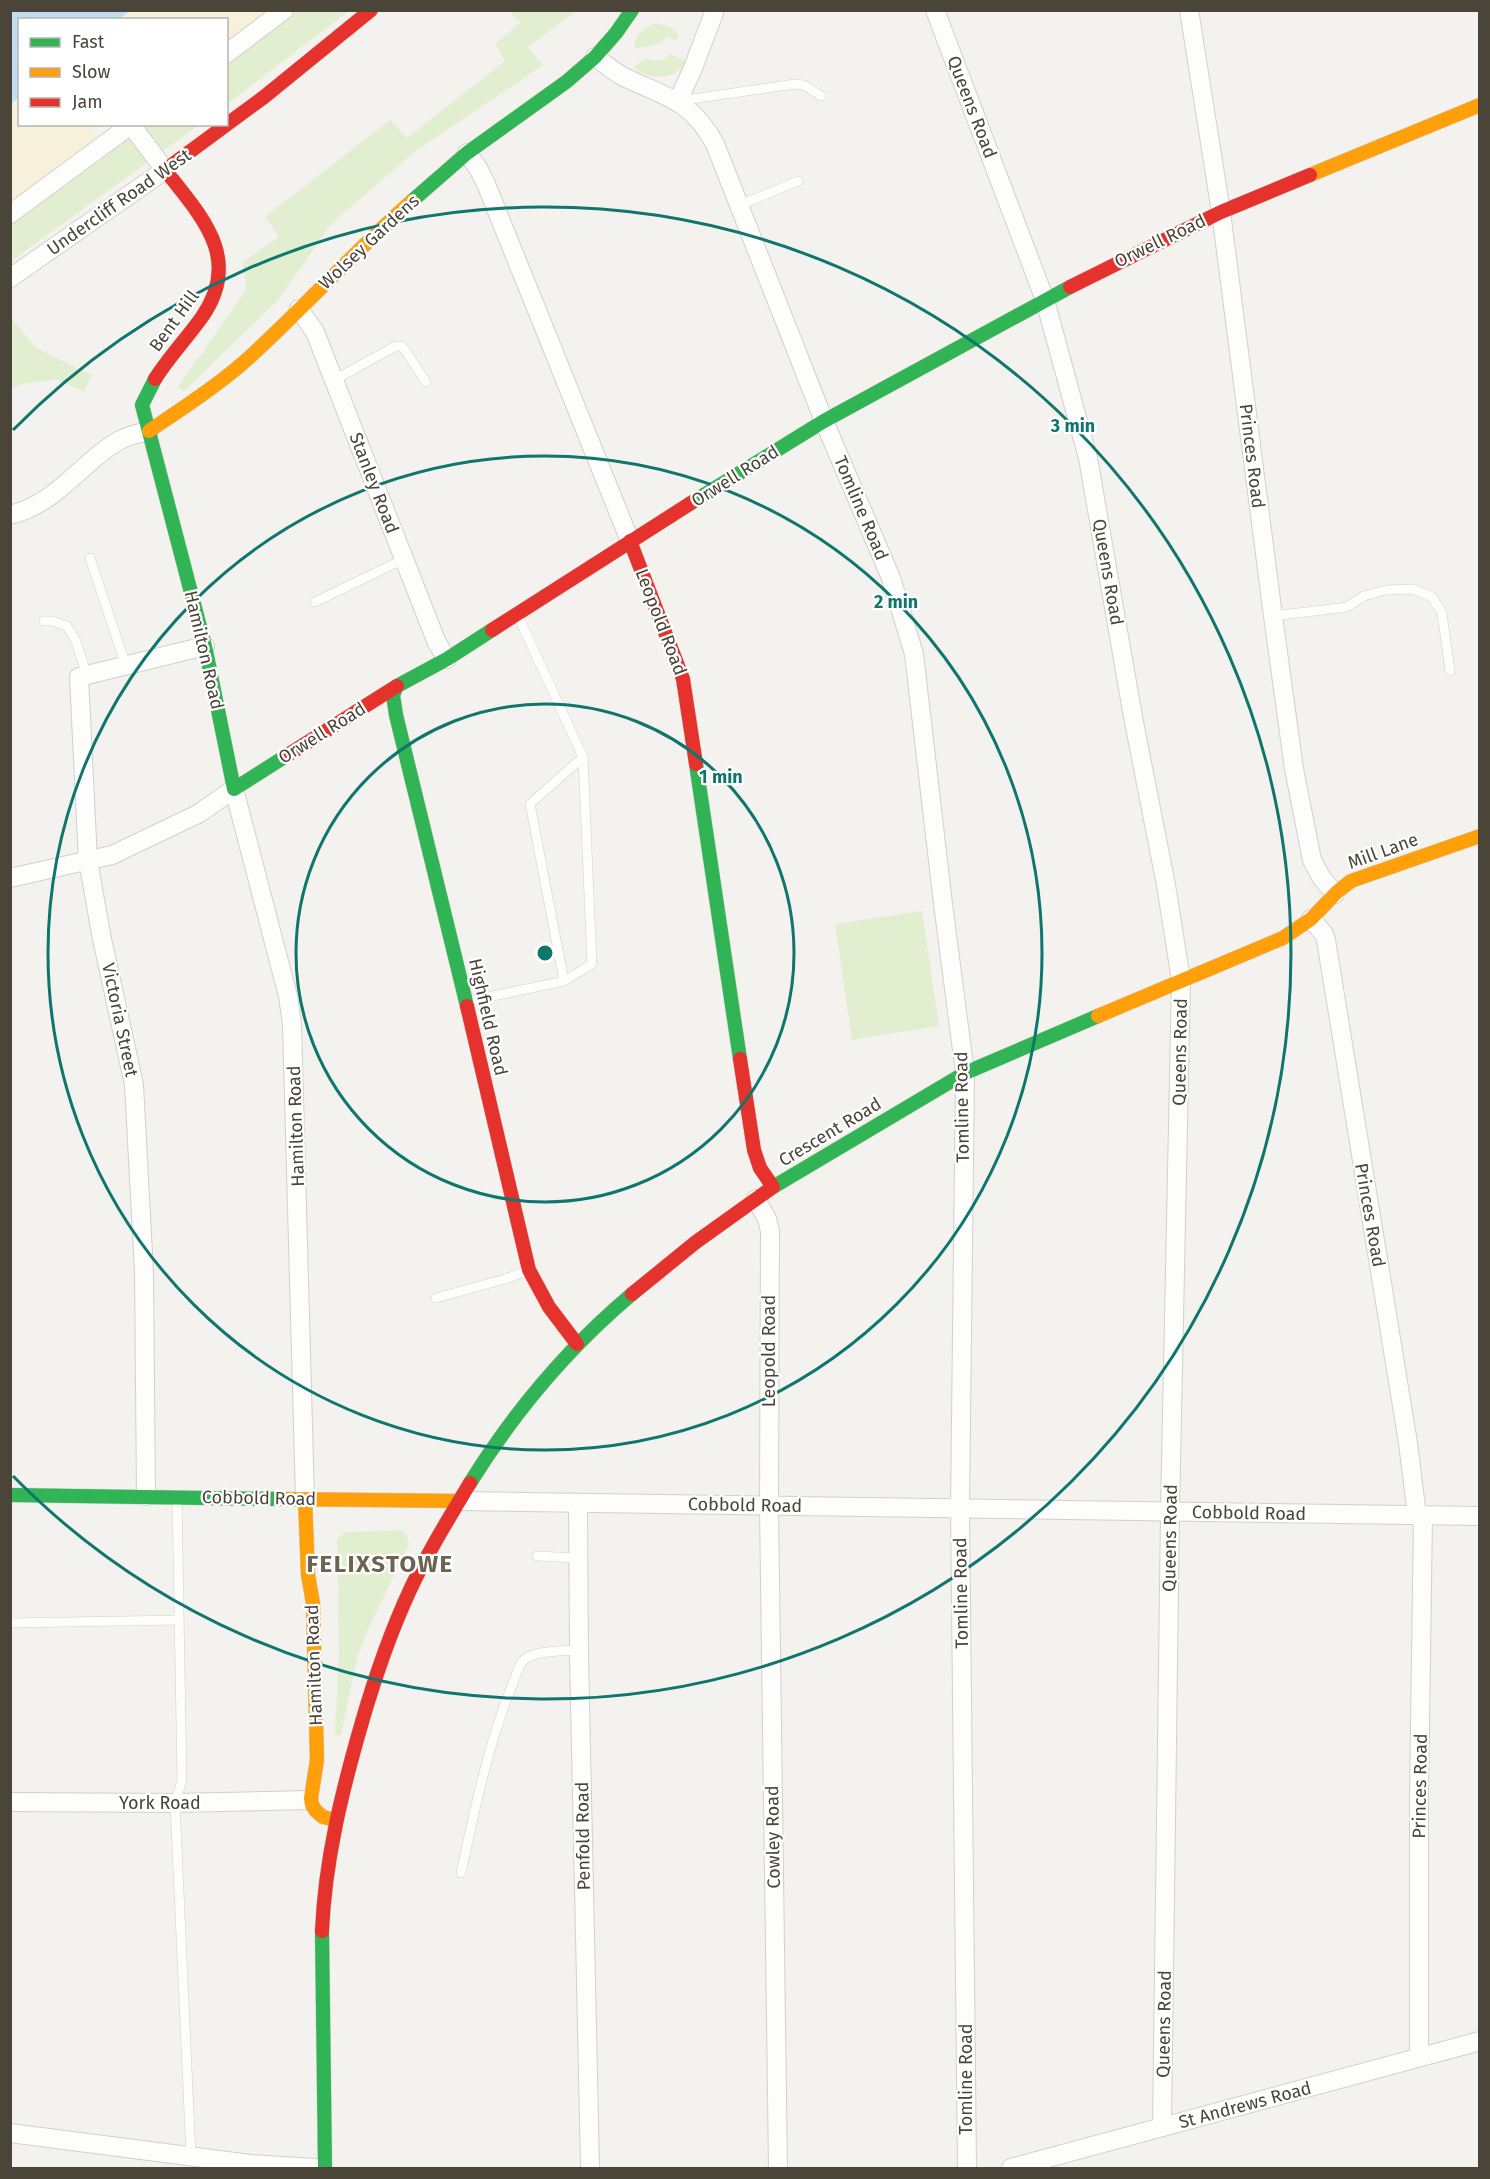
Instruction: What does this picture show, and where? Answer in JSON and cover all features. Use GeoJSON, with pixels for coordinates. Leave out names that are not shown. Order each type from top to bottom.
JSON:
{"type":"FeatureCollection","features":[{"type":"Feature","properties":{"kind":"main road","name":"Undercliff Road West"},"geometry":{"type":"LineString","coordinates":[[228,124],[371,10]]}},
{"type":"Feature","properties":{"kind":"main road","name":"Wolsey Gardens"},"geometry":{"type":"LineString","coordinates":[[149,431],[251,356],[386,224],[467,153],[566,82],[595,57],[632,10]]}},
{"type":"Feature","properties":{"kind":"main road","name":"Orwell Road"},"geometry":{"type":"LineString","coordinates":[[234,789],[397,686],[447,659],[630,541],[824,422],[1045,300],[1221,212],[1479,105]]}},
{"type":"Feature","properties":{"kind":"main road","name":"Undercliff Road West"},"geometry":{"type":"LineString","coordinates":[[165,170],[225,126]]}},
{"type":"Feature","properties":{"kind":"main road","name":"Bent Hill"},"geometry":{"type":"LineString","coordinates":[[149,431],[142,405],[146,393],[152,381],[202,317],[214,297],[219,281],[218,246],[209,229],[165,170]]}},
{"type":"Feature","properties":{"kind":"main road","name":"Hamilton Road"},"geometry":{"type":"LineString","coordinates":[[149,431],[206,646],[234,789]]}},
{"type":"Feature","properties":{"kind":"main road","name":"Leopold Road"},"geometry":{"type":"LineString","coordinates":[[630,541],[683,678],[754,1150],[760,1168],[773,1187]]}},
{"type":"Feature","properties":{"kind":"main road","name":"Highfield Road"},"geometry":{"type":"LineString","coordinates":[[397,686],[393,694],[396,715],[529,1270],[549,1307],[577,1344]]}},
{"type":"Feature","properties":{"kind":"main road","name":"Mill Lane"},"geometry":{"type":"LineString","coordinates":[[1311,919],[1346,884],[1479,836]]}},
{"type":"Feature","properties":{"kind":"main road","name":"Crescent Road"},"geometry":{"type":"LineString","coordinates":[[459,1501],[517,1413],[577,1344],[704,1234],[773,1187],[965,1073],[1283,938],[1311,919]]}},
{"type":"Feature","properties":{"kind":"main road","name":"Cobbold Road"},"geometry":{"type":"LineString","coordinates":[[10,1495],[459,1501]]}},
{"type":"Feature","properties":{"kind":"main road","name":"Hamilton Road"},"geometry":{"type":"LineString","coordinates":[[305,1499],[308,1575],[313,1603],[317,1760],[316,1777],[309,1800]]}},
{"type":"Feature","properties":{"kind":"main road"},"geometry":{"type":"LineString","coordinates":[[325,2169],[326,2092],[320,1958],[325,1887],[336,1820],[364,1714],[382,1657],[406,1599],[459,1501]]}},
{"type":"Feature","properties":{"kind":"main road"},"geometry":{"type":"LineString","coordinates":[[309,1800],[312,1808],[324,1818],[336,1820]]}},
{"type":"Feature","properties":{"kind":"street"},"geometry":{"type":"LineString","coordinates":[[228,52],[284,10]]}},
{"type":"Feature","properties":{"kind":"street"},"geometry":{"type":"LineString","coordinates":[[678,101],[715,10]]}},
{"type":"Feature","properties":{"kind":"street","name":"Queens Road"},"geometry":{"type":"LineString","coordinates":[[935,10],[1045,300],[1088,458],[1133,717],[1166,885],[1181,980],[1170,1512],[1162,2127]]}},
{"type":"Feature","properties":{"kind":"street","name":"Princes Road"},"geometry":{"type":"LineString","coordinates":[[1189,10],[1221,212],[1294,769],[1309,848],[1321,878],[1335,894]]}},
{"type":"Feature","properties":{"kind":"street","name":"Tomline Road"},"geometry":{"type":"LineString","coordinates":[[595,57],[624,77],[678,101],[695,114],[711,135],[824,422],[891,578],[914,654],[965,1073],[960,1509],[967,2169]]}},
{"type":"Feature","properties":{"kind":"street"},"geometry":{"type":"LineString","coordinates":[[10,214],[130,126]]}},
{"type":"Feature","properties":{"kind":"street"},"geometry":{"type":"LineString","coordinates":[[132,126],[165,170]]}},
{"type":"Feature","properties":{"kind":"street","name":"Leopold Road"},"geometry":{"type":"LineString","coordinates":[[467,153],[486,184],[630,541]]}},
{"type":"Feature","properties":{"kind":"street","name":"Undercliff Road West"},"geometry":{"type":"LineString","coordinates":[[10,278],[165,170]]}},
{"type":"Feature","properties":{"kind":"street","name":"Stanley Road"},"geometry":{"type":"LineString","coordinates":[[299,309],[312,327],[437,643],[447,659]]}},
{"type":"Feature","properties":{"kind":"street"},"geometry":{"type":"LineString","coordinates":[[10,515],[25,511],[47,499],[124,438],[149,431]]}},
{"type":"Feature","properties":{"kind":"street"},"geometry":{"type":"LineString","coordinates":[[87,675],[206,646]]}},
{"type":"Feature","properties":{"kind":"street","name":"Victoria Street"},"geometry":{"type":"LineString","coordinates":[[87,675],[79,677],[88,861],[102,939],[134,1085],[144,1272],[146,1496]]}},
{"type":"Feature","properties":{"kind":"street","name":"Orwell Road"},"geometry":{"type":"LineString","coordinates":[[10,878],[112,855],[198,814],[234,789]]}},
{"type":"Feature","properties":{"kind":"street","name":"Hamilton Road"},"geometry":{"type":"LineString","coordinates":[[234,789],[288,996],[292,1024],[305,1499]]}},
{"type":"Feature","properties":{"kind":"street","name":"Princes Road"},"geometry":{"type":"LineString","coordinates":[[1311,919],[1324,934],[1326,940],[1420,1515],[1419,2057]]}},
{"type":"Feature","properties":{"kind":"street","name":"Leopold Road"},"geometry":{"type":"LineString","coordinates":[[756,1199],[767,1219],[770,1231],[769,1506]]}},
{"type":"Feature","properties":{"kind":"street","name":"Cobbold Road"},"geometry":{"type":"LineString","coordinates":[[459,1501],[1479,1516]]}},
{"type":"Feature","properties":{"kind":"street","name":"Penfold Road"},"geometry":{"type":"LineString","coordinates":[[578,1503],[590,2169]]}},
{"type":"Feature","properties":{"kind":"street","name":"Cowley Road"},"geometry":{"type":"LineString","coordinates":[[769,1506],[778,2169]]}},
{"type":"Feature","properties":{"kind":"street","name":"York Road"},"geometry":{"type":"LineString","coordinates":[[10,1802],[175,1803],[309,1800]]}},
{"type":"Feature","properties":{"kind":"street","name":"St Andrews Road"},"geometry":{"type":"LineString","coordinates":[[1011,2169],[1041,2165],[1162,2127],[1479,2041]]}},
{"type":"Feature","properties":{"kind":"street"},"geometry":{"type":"LineString","coordinates":[[10,2133],[191,2156],[250,2166],[316,2169]]}},
{"type":"Feature","properties":{"kind":"lane"},"geometry":{"type":"LineString","coordinates":[[678,101],[795,84],[804,85],[821,96]]}},
{"type":"Feature","properties":{"kind":"lane"},"geometry":{"type":"LineString","coordinates":[[740,206],[798,181]]}},
{"type":"Feature","properties":{"kind":"lane"},"geometry":{"type":"LineString","coordinates":[[334,380],[396,346],[401,346],[426,382]]}},
{"type":"Feature","properties":{"kind":"lane"},"geometry":{"type":"LineString","coordinates":[[90,558],[126,666]]}},
{"type":"Feature","properties":{"kind":"lane"},"geometry":{"type":"LineString","coordinates":[[315,602],[404,559]]}},
{"type":"Feature","properties":{"kind":"lane"},"geometry":{"type":"LineString","coordinates":[[1273,616],[1347,607],[1364,596],[1386,590],[1413,589],[1432,597],[1442,613],[1450,671]]}},
{"type":"Feature","properties":{"kind":"lane"},"geometry":{"type":"LineString","coordinates":[[466,1002],[564,981],[592,964],[583,757],[517,614]]}},
{"type":"Feature","properties":{"kind":"lane"},"geometry":{"type":"LineString","coordinates":[[44,621],[67,626],[73,635],[87,675]]}},
{"type":"Feature","properties":{"kind":"lane"},"geometry":{"type":"LineString","coordinates":[[564,981],[530,804],[583,757]]}},
{"type":"Feature","properties":{"kind":"lane"},"geometry":{"type":"LineString","coordinates":[[436,1298],[529,1270]]}},
{"type":"Feature","properties":{"kind":"lane"},"geometry":{"type":"LineString","coordinates":[[177,1497],[182,1780],[175,1803],[191,2156]]}},
{"type":"Feature","properties":{"kind":"lane"},"geometry":{"type":"LineString","coordinates":[[537,1556],[579,1558]]}},
{"type":"Feature","properties":{"kind":"lane"},"geometry":{"type":"LineString","coordinates":[[10,1623],[178,1620]]}},
{"type":"Feature","properties":{"kind":"lane"},"geometry":{"type":"LineString","coordinates":[[461,1873],[492,1744],[522,1662],[535,1654],[579,1650]]}},
{"type":"Feature","properties":{"kind":"green space"},"geometry":{"type":"Polygon","coordinates":[[[291,11],[349,11],[228,103],[228,58],[291,11]]]}},
{"type":"Feature","properties":{"kind":"green space"},"geometry":{"type":"Polygon","coordinates":[[[510,11],[576,11],[528,47],[543,65],[413,153],[331,224],[278,300],[184,391],[178,387],[247,289],[242,263],[279,237],[265,217],[390,120],[407,138],[505,61],[495,44],[520,23],[510,11]]]}},
{"type":"Feature","properties":{"kind":"green space"},"geometry":{"type":"Polygon","coordinates":[[[656,23],[669,27],[679,37],[675,40],[667,37],[659,44],[634,49],[634,44],[641,33],[656,23]]]}},
{"type":"Feature","properties":{"kind":"green space"},"geometry":{"type":"Polygon","coordinates":[[[670,54],[687,61],[682,68],[669,75],[654,77],[633,67],[646,59],[662,61],[670,54]]]}},
{"type":"Feature","properties":{"kind":"green space"},"geometry":{"type":"Polygon","coordinates":[[[138,126],[198,126],[11,261],[11,220],[138,126]]]}},
{"type":"Feature","properties":{"kind":"green space"},"geometry":{"type":"Polygon","coordinates":[[[10,317],[36,348],[91,375],[84,391],[55,379],[22,384],[11,390],[10,317]]]}},
{"type":"Feature","properties":{"kind":"green space"},"geometry":{"type":"Polygon","coordinates":[[[922,911],[939,1026],[852,1040],[835,924],[922,911]]]}},
{"type":"Feature","properties":{"kind":"green space"},"geometry":{"type":"Polygon","coordinates":[[[402,1530],[409,1545],[369,1627],[357,1658],[341,1735],[337,1735],[335,1732],[339,1653],[337,1539],[346,1532],[402,1530]]]}},
{"type":"Feature","properties":{"kind":"sand"},"geometry":{"type":"Polygon","coordinates":[[[11,11],[268,11],[228,41],[228,18],[18,18],[18,126],[98,126],[93,129],[98,136],[11,206],[11,11]]]}},
{"type":"Feature","properties":{"kind":"water"},"geometry":{"type":"Polygon","coordinates":[[[11,10],[130,10],[120,18],[18,18],[18,98],[11,104],[11,10]]]}},
{"type":"Feature","properties":{"kind":"traffic: fast"},"geometry":{"type":"LineString","coordinates":[[412,201],[467,153],[566,82],[595,57],[632,10]]}},
{"type":"Feature","properties":{"kind":"traffic: fast"},"geometry":{"type":"LineString","coordinates":[[691,503],[824,421],[1070,287]]}},
{"type":"Feature","properties":{"kind":"traffic: fast"},"geometry":{"type":"LineString","coordinates":[[155,379],[142,405],[205,646],[234,789],[286,756]]}},
{"type":"Feature","properties":{"kind":"traffic: fast"},"geometry":{"type":"LineString","coordinates":[[467,1006],[393,695],[397,686],[447,659],[492,630]]}},
{"type":"Feature","properties":{"kind":"traffic: fast"},"geometry":{"type":"LineString","coordinates":[[696,764],[740,1059]]}},
{"type":"Feature","properties":{"kind":"traffic: fast"},"geometry":{"type":"LineString","coordinates":[[773,1187],[965,1073],[1098,1016]]}},
{"type":"Feature","properties":{"kind":"traffic: fast"},"geometry":{"type":"LineString","coordinates":[[470,1483],[505,1431],[544,1382],[586,1336],[632,1294]]}},
{"type":"Feature","properties":{"kind":"traffic: fast"},"geometry":{"type":"LineString","coordinates":[[10,1495],[281,1499]]}},
{"type":"Feature","properties":{"kind":"traffic: fast"},"geometry":{"type":"LineString","coordinates":[[322,1931],[325,2168]]}},
{"type":"Feature","properties":{"kind":"traffic: slow"},"geometry":{"type":"LineString","coordinates":[[1310,175],[1480,105]]}},
{"type":"Feature","properties":{"kind":"traffic: slow"},"geometry":{"type":"LineString","coordinates":[[149,431],[229,375],[412,201]]}},
{"type":"Feature","properties":{"kind":"traffic: slow"},"geometry":{"type":"LineString","coordinates":[[1098,1016],[1283,938],[1311,919],[1351,881],[1480,836]]}},
{"type":"Feature","properties":{"kind":"traffic: slow"},"geometry":{"type":"LineString","coordinates":[[281,1499],[459,1501]]}},
{"type":"Feature","properties":{"kind":"traffic: slow"},"geometry":{"type":"LineString","coordinates":[[305,1499],[308,1575],[313,1603],[317,1760],[311,1798],[316,1811],[323,1817],[336,1820]]}},
{"type":"Feature","properties":{"kind":"traffic: jam"},"geometry":{"type":"LineString","coordinates":[[228,124],[371,10]]}},
{"type":"Feature","properties":{"kind":"traffic: jam"},"geometry":{"type":"LineString","coordinates":[[155,379],[202,317],[214,296],[219,276],[218,257],[203,221],[165,170],[225,126]]}},
{"type":"Feature","properties":{"kind":"traffic: jam"},"geometry":{"type":"LineString","coordinates":[[1070,287],[1221,212],[1310,175]]}},
{"type":"Feature","properties":{"kind":"traffic: jam"},"geometry":{"type":"LineString","coordinates":[[492,630],[691,503]]}},
{"type":"Feature","properties":{"kind":"traffic: jam"},"geometry":{"type":"LineString","coordinates":[[630,541],[683,679],[696,764]]}},
{"type":"Feature","properties":{"kind":"traffic: jam"},"geometry":{"type":"LineString","coordinates":[[286,756],[397,686]]}},
{"type":"Feature","properties":{"kind":"traffic: jam"},"geometry":{"type":"LineString","coordinates":[[467,1006],[529,1270],[549,1307],[577,1344]]}},
{"type":"Feature","properties":{"kind":"traffic: jam"},"geometry":{"type":"LineString","coordinates":[[632,1294],[696,1242],[773,1187],[760,1168],[754,1150],[740,1059]]}},
{"type":"Feature","properties":{"kind":"traffic: jam"},"geometry":{"type":"LineString","coordinates":[[322,1931],[327,1878],[341,1800],[367,1705],[396,1622],[417,1576],[470,1483]]}},
{"type":"Feature","properties":{"kind":"district","name":"FELIXSTOWE"},"geometry":{"type":"Point","coordinates":[380,1564]}}]}
